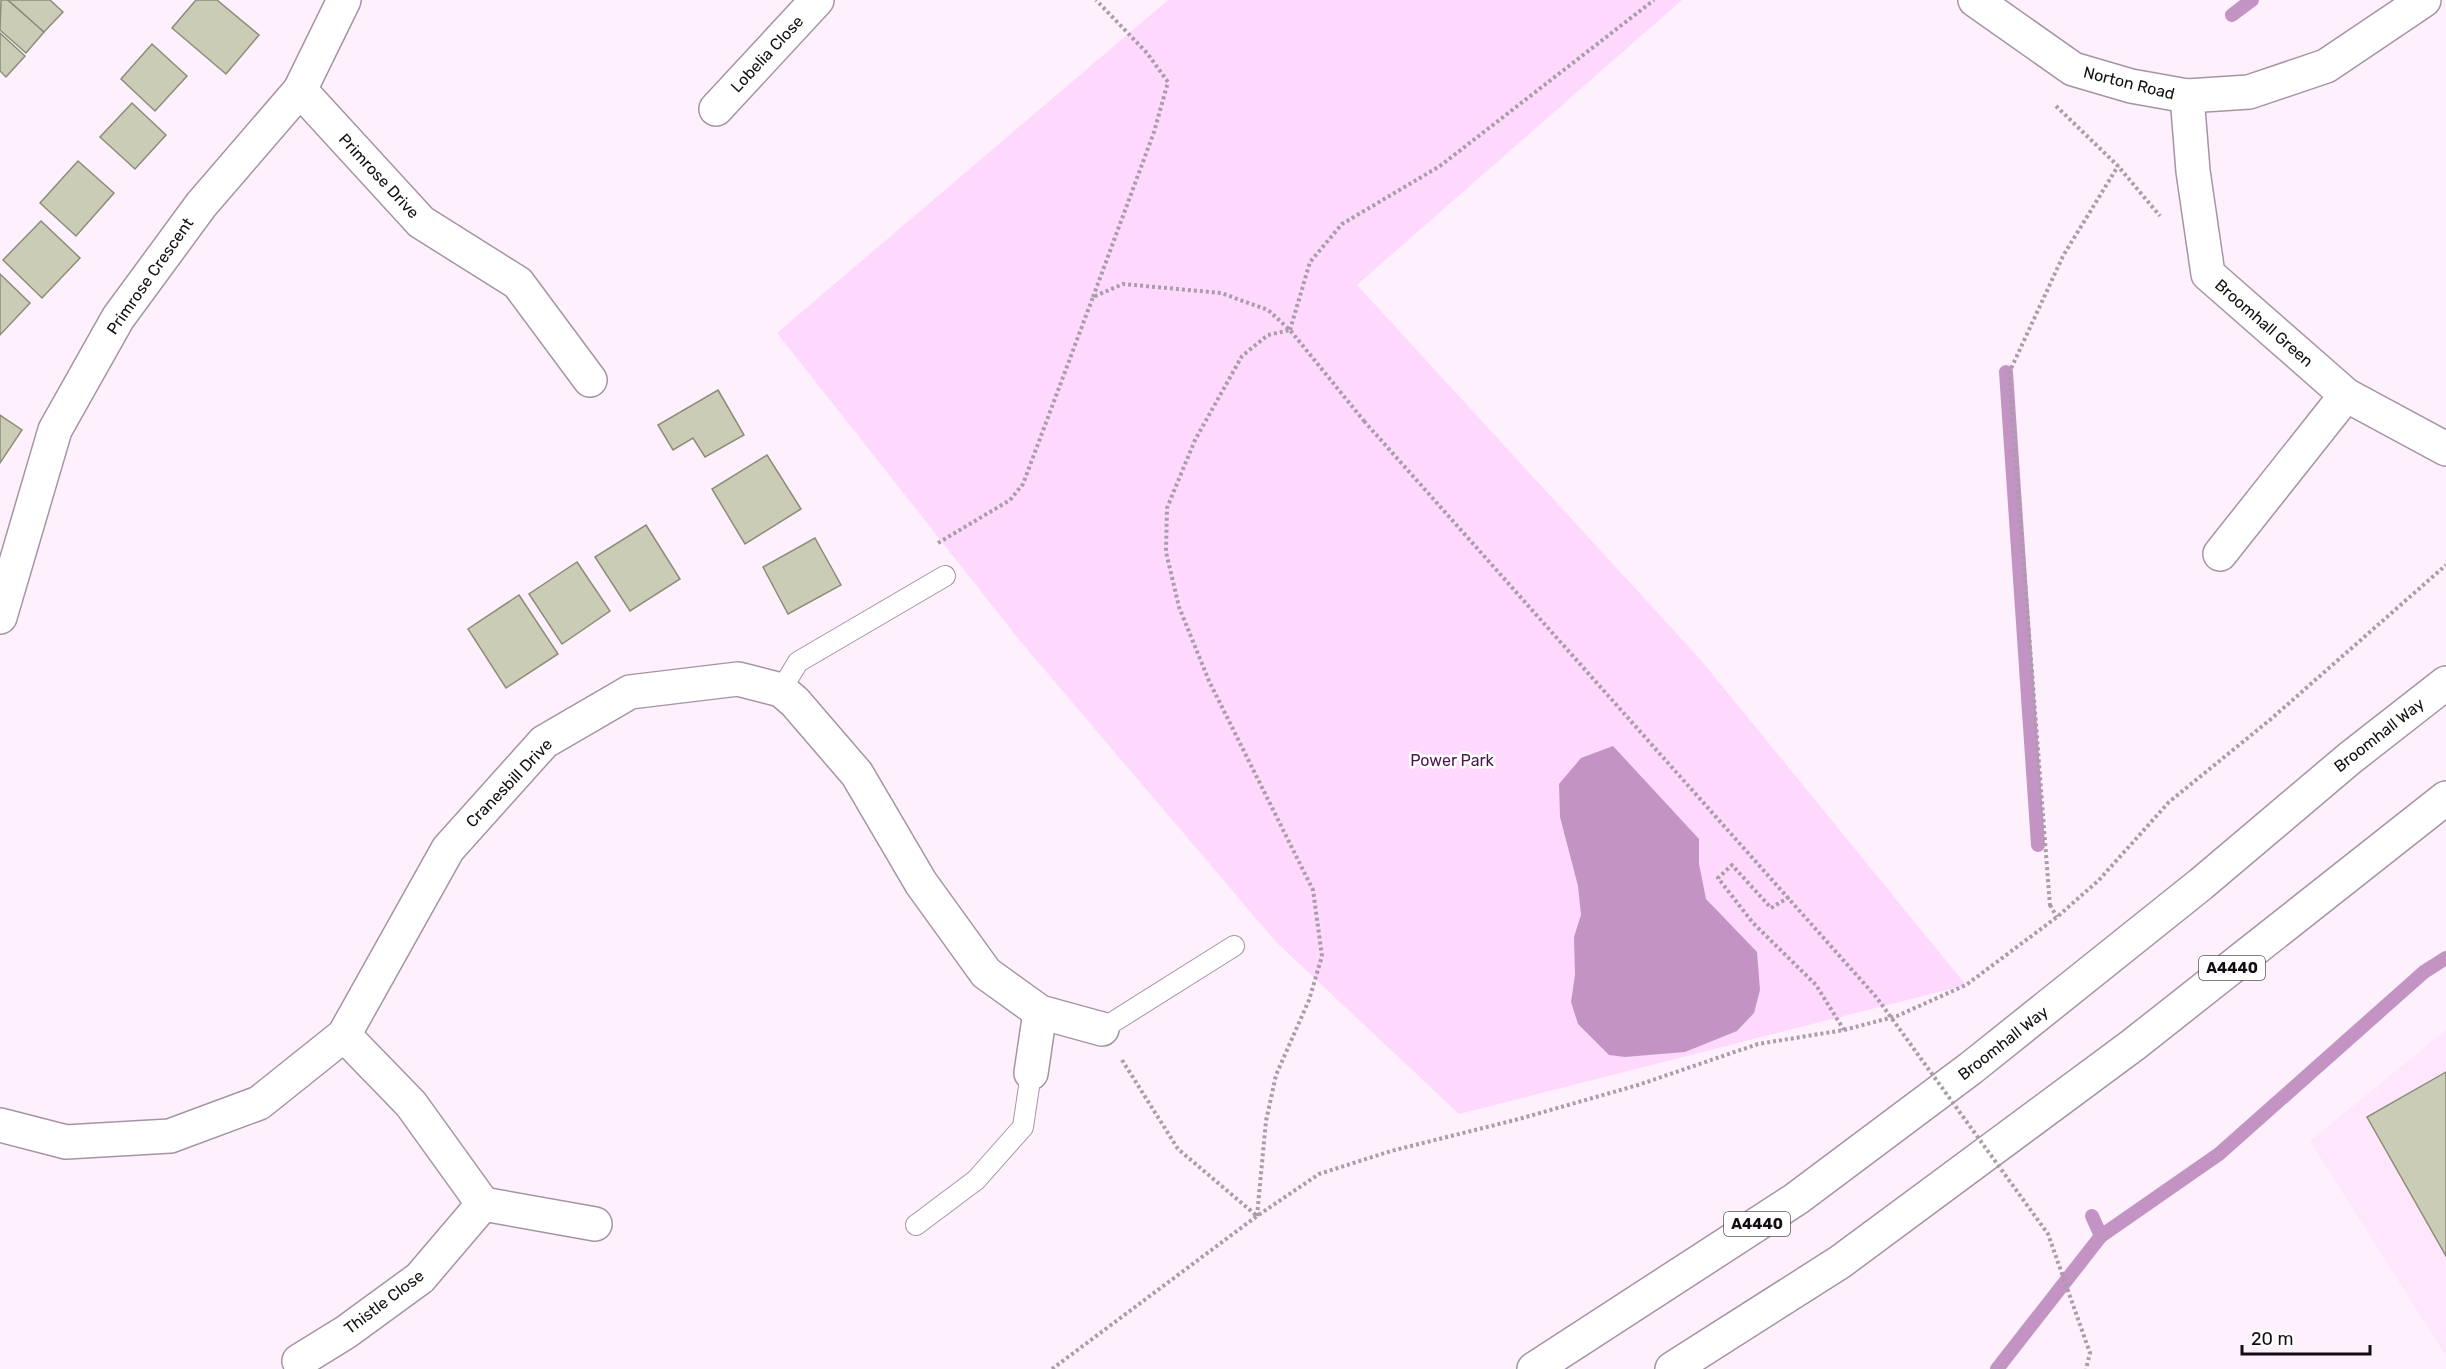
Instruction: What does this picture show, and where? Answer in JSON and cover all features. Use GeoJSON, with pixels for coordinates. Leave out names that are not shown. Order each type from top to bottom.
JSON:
{"type":"FeatureCollection","features":[{"type":"Feature","properties":{"kind":"main road","name":"Primrose Crescent"},"geometry":{"type":"LineString","coordinates":[[0,616],[10,545],[55,430],[118,318],[201,205],[300,90],[344,0]]}},
{"type":"Feature","properties":{"kind":"main road","name":"Lobelia Close"},"geometry":{"type":"LineString","coordinates":[[716,109],[817,0]]}},
{"type":"Feature","properties":{"kind":"main road","name":"Norton Road"},"geometry":{"type":"LineString","coordinates":[[1975,0],[2073,69],[2131,86],[2187,96],[2249,92],[2326,66],[2424,0]]}},
{"type":"Feature","properties":{"kind":"main road","name":"Primrose Drive"},"geometry":{"type":"LineString","coordinates":[[300,90],[421,222],[518,283],[590,380]]}},
{"type":"Feature","properties":{"kind":"main road","name":"Broomhall Green"},"geometry":{"type":"LineString","coordinates":[[2187,96],[2193,171],[2208,274],[2346,395],[2446,449]]}},
{"type":"Feature","properties":{"kind":"main road"},"geometry":{"type":"LineString","coordinates":[[2220,554],[2346,395]]}},
{"type":"Feature","properties":{"kind":"main road","name":"Cranesbill Drive"},"geometry":{"type":"LineString","coordinates":[[0,1125],[66,1142],[170,1136],[258,1103],[345,1035],[448,849],[544,742],[630,692],[738,678],[781,690],[795,702],[857,774],[921,883],[986,973],[1040,1012],[1102,1029]]}},
{"type":"Feature","properties":{"kind":"main road","name":"Broomhall Way"},"geometry":{"type":"LineString","coordinates":[[1534,1369],[1796,1198],[1971,1068],[2201,884],[2350,758],[2446,683]]}},
{"type":"Feature","properties":{"kind":"main road","name":"A4440"},"geometry":{"type":"LineString","coordinates":[[1672,1369],[1840,1262],[2133,1045],[2446,798]]}},
{"type":"Feature","properties":{"kind":"main road"},"geometry":{"type":"LineString","coordinates":[[1030,1073],[1040,1012]]}},
{"type":"Feature","properties":{"kind":"main road"},"geometry":{"type":"LineString","coordinates":[[345,1035],[411,1104],[483,1204],[595,1224]]}},
{"type":"Feature","properties":{"kind":"main road","name":"Thistle Close"},"geometry":{"type":"LineString","coordinates":[[299,1361],[346,1332],[420,1278],[483,1204]]}},
{"type":"Feature","properties":{"kind":"lane"},"geometry":{"type":"LineString","coordinates":[[781,690],[798,662],[945,576]]}},
{"type":"Feature","properties":{"kind":"lane"},"geometry":{"type":"LineString","coordinates":[[1102,1029],[1234,946]]}},
{"type":"Feature","properties":{"kind":"lane"},"geometry":{"type":"LineString","coordinates":[[916,1225],[976,1180],[1023,1127],[1030,1073]]}},
{"type":"Feature","properties":{"kind":"path"},"geometry":{"type":"LineString","coordinates":[[1023,484],[1154,132],[1168,82],[1147,53],[1096,0]]}},
{"type":"Feature","properties":{"kind":"path"},"geometry":{"type":"LineString","coordinates":[[1290,330],[1310,262],[1342,224],[1440,166],[1654,0]]}},
{"type":"Feature","properties":{"kind":"path"},"geometry":{"type":"LineString","coordinates":[[2049,99],[2118,166],[2163,220]]}},
{"type":"Feature","properties":{"kind":"path"},"geometry":{"type":"LineString","coordinates":[[2057,917],[2050,906],[2009,373],[2063,255],[2118,166]]}},
{"type":"Feature","properties":{"kind":"path"},"geometry":{"type":"LineString","coordinates":[[1093,297],[1123,284],[1221,293],[1268,310],[1290,330],[1364,421],[1877,998],[2048,1234],[2090,1353],[2086,1369]]}},
{"type":"Feature","properties":{"kind":"path"},"geometry":{"type":"LineString","coordinates":[[1257,1216],[1266,1121],[1276,1075],[1309,999],[1322,956],[1313,890],[1209,681],[1179,607],[1166,552],[1167,508],[1196,440],[1242,356],[1268,335],[1290,330]]}},
{"type":"Feature","properties":{"kind":"path"},"geometry":{"type":"LineString","coordinates":[[1052,1369],[1257,1216],[1319,1174],[1391,1151],[1519,1119],[1638,1085],[1758,1044],[1844,1030],[1897,1016],[1966,985],[2057,917],[2099,880],[2169,802],[2271,719],[2446,564]]}},
{"type":"Feature","properties":{"kind":"path"},"geometry":{"type":"LineString","coordinates":[[1789,897],[1771,908],[1732,865],[1718,878],[1754,923],[1816,985],[1844,1030]]}},
{"type":"Feature","properties":{"kind":"path"},"geometry":{"type":"LineString","coordinates":[[1102,1029],[1178,1149],[1257,1216]]}},
{"type":"Feature","properties":{"kind":"shaded area"},"geometry":{"type":"Polygon","coordinates":[[[1613,746],[1699,839],[1699,864],[1706,899],[1757,952],[1760,990],[1754,1013],[1737,1031],[1685,1052],[1625,1057],[1609,1055],[1578,1024],[1571,1002],[1575,975],[1574,937],[1581,915],[1578,886],[1560,817],[1559,784],[1581,758],[1613,746]]]}},
{"type":"Feature","properties":{"kind":"shaded area"},"geometry":{"type":"Polygon","coordinates":[[[2446,1030],[2446,1356],[2310,1141],[2446,1030]]]}},
{"type":"Feature","properties":{"kind":"green space","name":"Power Park"},"geometry":{"type":"Polygon","coordinates":[[[1168,0],[1682,0],[1357,285],[1700,659],[1966,985],[1459,1114],[1276,942],[1021,642],[777,333],[1168,0]]]}},
{"type":"Feature","properties":{"kind":"building"},"geometry":{"type":"Polygon","coordinates":[[[1,0],[8,0],[44,32],[26,53],[0,30],[1,0]]]}},
{"type":"Feature","properties":{"kind":"building"},"geometry":{"type":"Polygon","coordinates":[[[8,0],[50,0],[63,12],[44,32],[8,0]]]}},
{"type":"Feature","properties":{"kind":"building"},"geometry":{"type":"Polygon","coordinates":[[[196,0],[217,0],[259,35],[226,74],[172,28],[196,0]]]}},
{"type":"Feature","properties":{"kind":"building"},"geometry":{"type":"Polygon","coordinates":[[[0,33],[25,56],[6,77],[0,71],[0,33]]]}},
{"type":"Feature","properties":{"kind":"building"},"geometry":{"type":"Polygon","coordinates":[[[152,44],[187,76],[155,111],[121,79],[152,44]]]}},
{"type":"Feature","properties":{"kind":"building"},"geometry":{"type":"Polygon","coordinates":[[[132,103],[166,135],[135,169],[100,137],[132,103]]]}},
{"type":"Feature","properties":{"kind":"building"},"geometry":{"type":"Polygon","coordinates":[[[78,161],[114,193],[76,236],[40,203],[78,161]]]}},
{"type":"Feature","properties":{"kind":"building"},"geometry":{"type":"Polygon","coordinates":[[[41,221],[80,258],[42,298],[3,260],[41,221]]]}},
{"type":"Feature","properties":{"kind":"building"},"geometry":{"type":"Polygon","coordinates":[[[0,274],[30,303],[0,335],[0,274]]]}},
{"type":"Feature","properties":{"kind":"building"},"geometry":{"type":"Polygon","coordinates":[[[718,390],[744,435],[705,457],[693,438],[673,450],[658,425],[718,390]]]}},
{"type":"Feature","properties":{"kind":"building"},"geometry":{"type":"Polygon","coordinates":[[[0,415],[22,430],[0,463],[0,415]]]}},
{"type":"Feature","properties":{"kind":"building"},"geometry":{"type":"Polygon","coordinates":[[[767,455],[801,509],[745,544],[712,489],[767,455]]]}},
{"type":"Feature","properties":{"kind":"building"},"geometry":{"type":"Polygon","coordinates":[[[646,525],[680,579],[630,611],[595,557],[646,525]]]}},
{"type":"Feature","properties":{"kind":"building"},"geometry":{"type":"Polygon","coordinates":[[[815,538],[841,585],[788,614],[763,567],[815,538]]]}},
{"type":"Feature","properties":{"kind":"building"},"geometry":{"type":"Polygon","coordinates":[[[577,562],[610,611],[562,644],[529,594],[577,562]]]}},
{"type":"Feature","properties":{"kind":"building"},"geometry":{"type":"Polygon","coordinates":[[[519,595],[558,654],[506,688],[468,629],[519,595]]]}},
{"type":"Feature","properties":{"kind":"building"},"geometry":{"type":"Polygon","coordinates":[[[2446,1072],[2446,1256],[2367,1117],[2446,1072]]]}},
{"type":"Feature","properties":{"kind":"waterway"},"geometry":{"type":"LineString","coordinates":[[2232,15],[2252,0]]}},
{"type":"Feature","properties":{"kind":"waterway"},"geometry":{"type":"LineString","coordinates":[[2006,372],[2038,845]]}},
{"type":"Feature","properties":{"kind":"waterway"},"geometry":{"type":"LineString","coordinates":[[1997,1369],[2101,1236],[2219,1154],[2424,972],[2446,958]]}},
{"type":"Feature","properties":{"kind":"waterway"},"geometry":{"type":"LineString","coordinates":[[2092,1216],[2101,1236]]}}]}
